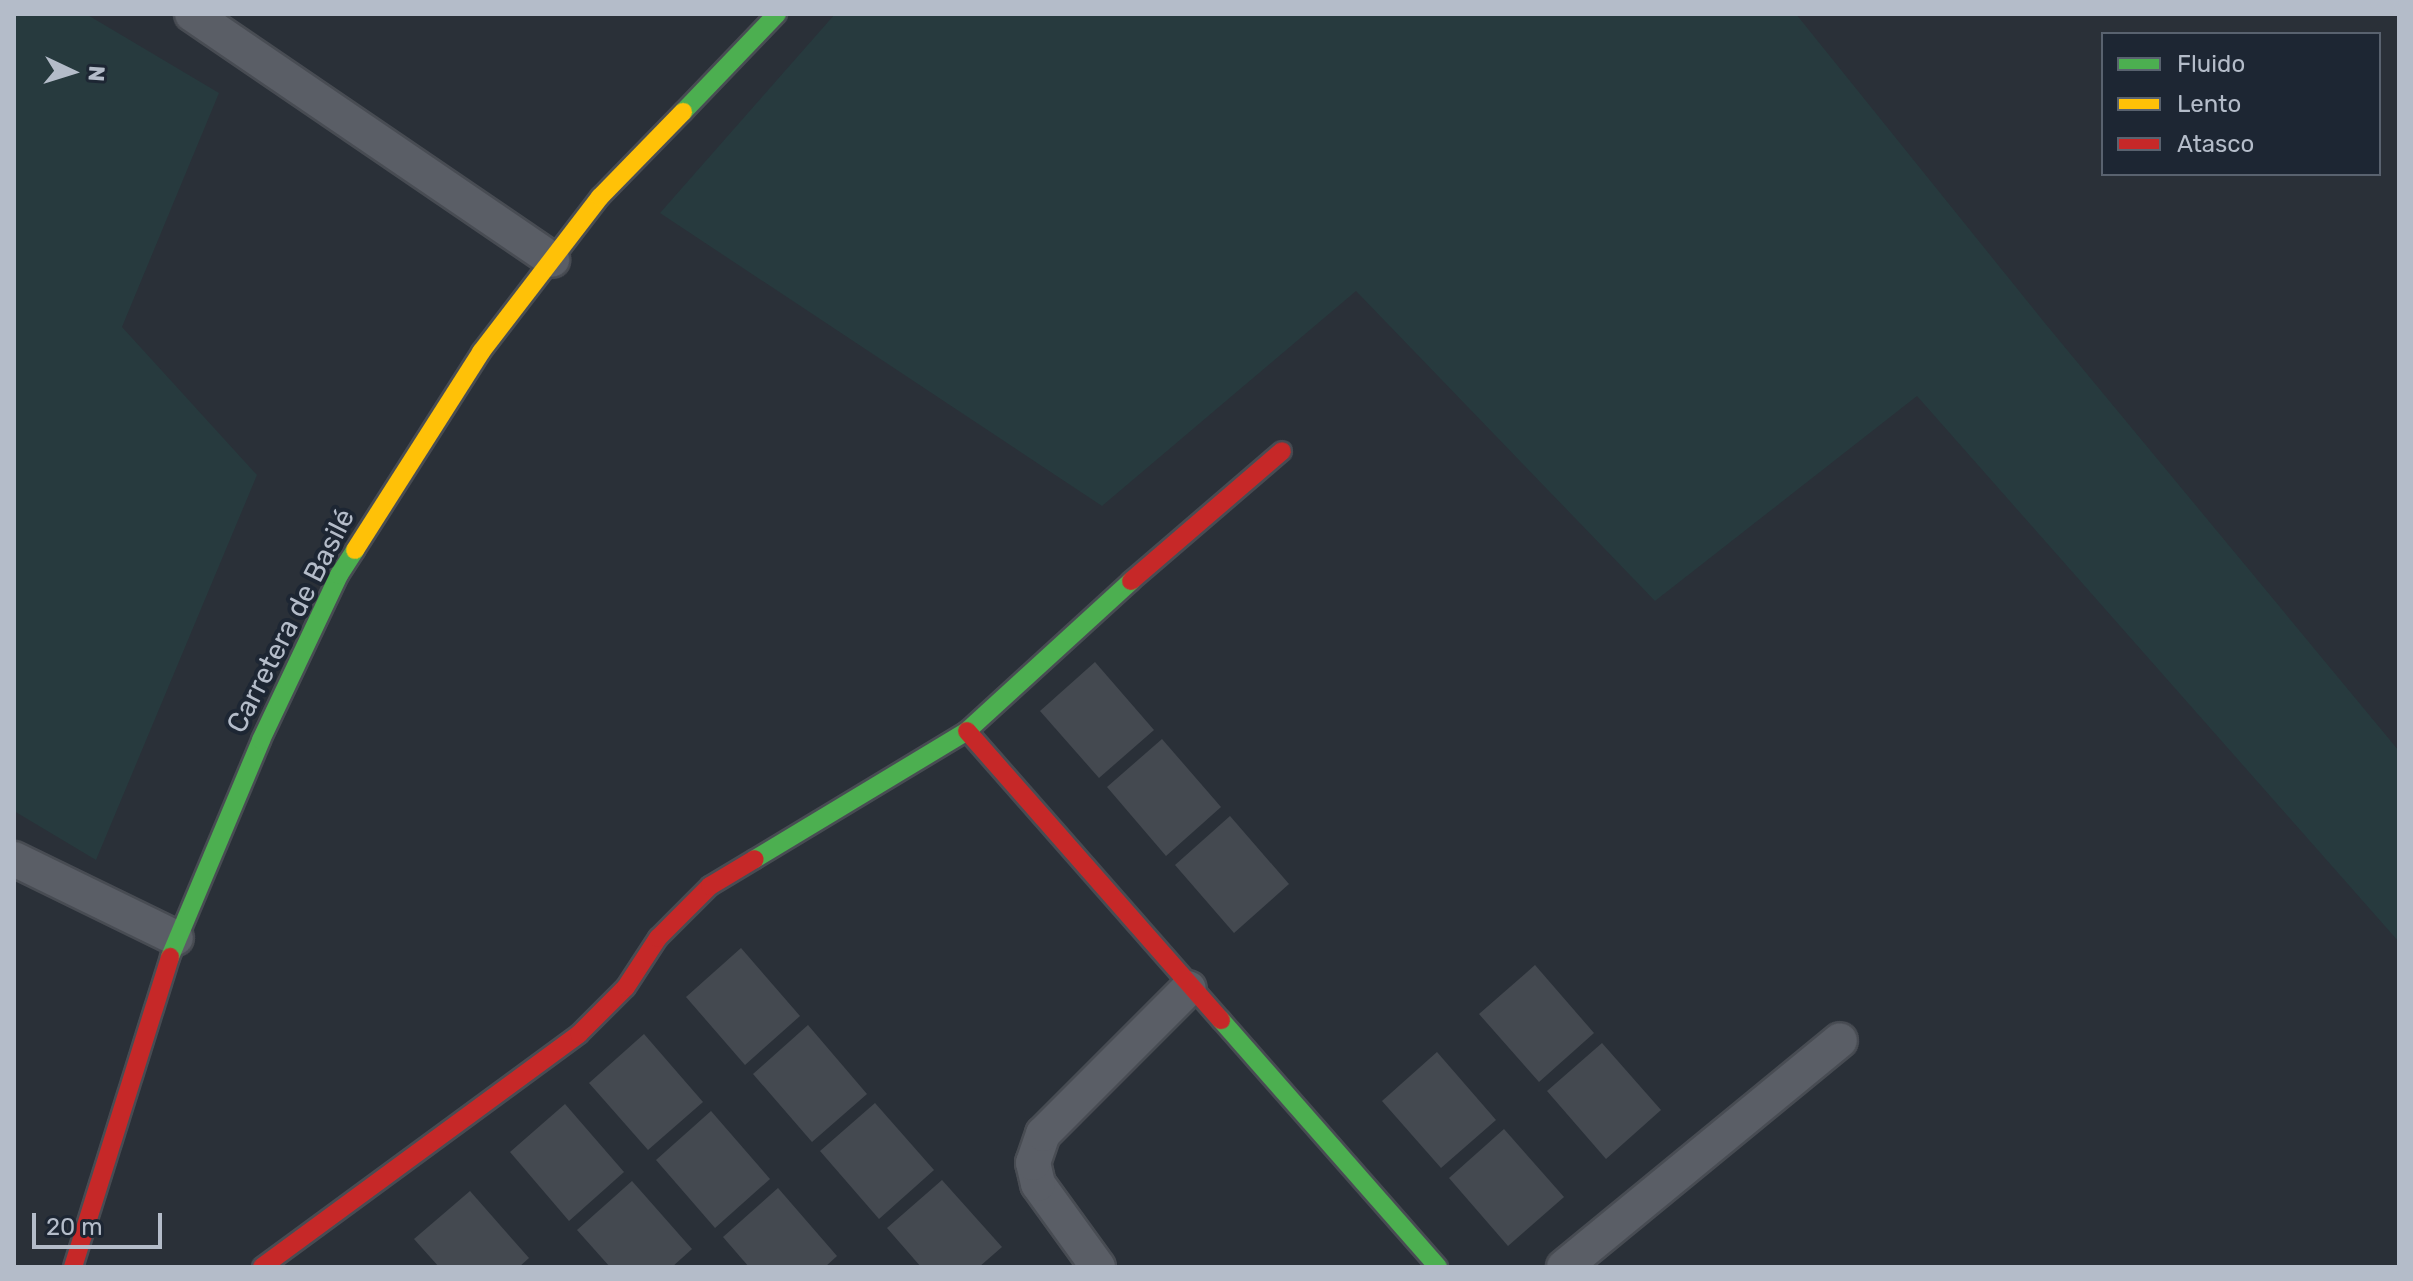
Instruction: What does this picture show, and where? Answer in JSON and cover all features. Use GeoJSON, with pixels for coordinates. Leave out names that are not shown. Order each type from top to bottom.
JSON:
{"type":"FeatureCollection","features":[{"type":"Feature","properties":{"kind":"street"},"geometry":{"type":"LineString","coordinates":[[192,14],[552,260]]}},
{"type":"Feature","properties":{"kind":"street","name":"Carretera de Basilé"},"geometry":{"type":"LineString","coordinates":[[73,1267],[176,938],[261,740],[339,575],[481,352],[600,197],[777,14]]}},
{"type":"Feature","properties":{"kind":"street"},"geometry":{"type":"LineString","coordinates":[[262,1267],[579,1034],[626,987],[658,938],[710,886],[967,731],[1119,591],[1282,451]]}},
{"type":"Feature","properties":{"kind":"street"},"geometry":{"type":"LineString","coordinates":[[967,731],[1189,988],[1438,1267]]}},
{"type":"Feature","properties":{"kind":"street"},"geometry":{"type":"LineString","coordinates":[[14,859],[176,938]]}},
{"type":"Feature","properties":{"kind":"street"},"geometry":{"type":"LineString","coordinates":[[1098,1267],[1038,1184],[1033,1163],[1043,1134],[1189,988]]}},
{"type":"Feature","properties":{"kind":"street"},"geometry":{"type":"LineString","coordinates":[[1564,1267],[1840,1040]]}},
{"type":"Feature","properties":{"kind":"green space"},"geometry":{"type":"Polygon","coordinates":[[[14,14],[86,14],[219,93],[122,327],[257,475],[96,860],[14,811],[14,14]]]}},
{"type":"Feature","properties":{"kind":"green space"},"geometry":{"type":"Polygon","coordinates":[[[835,14],[1796,14],[2044,322],[2399,751],[2399,942],[1917,396],[1655,601],[1356,291],[1102,506],[660,213],[835,14]]]}},
{"type":"Feature","properties":{"kind":"building"},"geometry":{"type":"Polygon","coordinates":[[[1095,662],[1154,730],[1099,778],[1040,711],[1095,662]]]}},
{"type":"Feature","properties":{"kind":"building"},"geometry":{"type":"Polygon","coordinates":[[[1162,739],[1221,807],[1166,856],[1107,787],[1162,739]]]}},
{"type":"Feature","properties":{"kind":"building"},"geometry":{"type":"Polygon","coordinates":[[[1230,816],[1289,884],[1234,933],[1175,865],[1230,816]]]}},
{"type":"Feature","properties":{"kind":"building"},"geometry":{"type":"Polygon","coordinates":[[[741,948],[800,1016],[745,1065],[686,997],[741,948]]]}},
{"type":"Feature","properties":{"kind":"building"},"geometry":{"type":"Polygon","coordinates":[[[1535,965],[1594,1033],[1539,1082],[1479,1014],[1535,965]]]}},
{"type":"Feature","properties":{"kind":"building"},"geometry":{"type":"Polygon","coordinates":[[[808,1025],[867,1094],[812,1142],[753,1074],[808,1025]]]}},
{"type":"Feature","properties":{"kind":"building"},"geometry":{"type":"Polygon","coordinates":[[[644,1034],[703,1102],[648,1150],[589,1083],[644,1034]]]}},
{"type":"Feature","properties":{"kind":"building"},"geometry":{"type":"Polygon","coordinates":[[[1602,1043],[1661,1110],[1606,1159],[1547,1091],[1602,1043]]]}},
{"type":"Feature","properties":{"kind":"building"},"geometry":{"type":"Polygon","coordinates":[[[1437,1052],[1496,1120],[1441,1168],[1382,1101],[1437,1052]]]}},
{"type":"Feature","properties":{"kind":"building"},"geometry":{"type":"Polygon","coordinates":[[[875,1103],[934,1170],[879,1219],[820,1151],[875,1103]]]}},
{"type":"Feature","properties":{"kind":"building"},"geometry":{"type":"Polygon","coordinates":[[[565,1104],[624,1172],[569,1221],[510,1152],[565,1104]]]}},
{"type":"Feature","properties":{"kind":"building"},"geometry":{"type":"Polygon","coordinates":[[[711,1111],[770,1179],[715,1228],[656,1160],[711,1111]]]}},
{"type":"Feature","properties":{"kind":"building"},"geometry":{"type":"Polygon","coordinates":[[[1504,1129],[1564,1197],[1508,1246],[1449,1178],[1504,1129]]]}},
{"type":"Feature","properties":{"kind":"building"},"geometry":{"type":"Polygon","coordinates":[[[942,1180],[1002,1247],[979,1267],[921,1267],[887,1228],[942,1180]]]}},
{"type":"Feature","properties":{"kind":"building"},"geometry":{"type":"Polygon","coordinates":[[[632,1181],[692,1249],[672,1267],[610,1267],[577,1230],[632,1181]]]}},
{"type":"Feature","properties":{"kind":"building"},"geometry":{"type":"Polygon","coordinates":[[[778,1188],[837,1256],[825,1267],[749,1267],[723,1237],[778,1188]]]}},
{"type":"Feature","properties":{"kind":"building"},"geometry":{"type":"Polygon","coordinates":[[[470,1191],[529,1258],[519,1267],[439,1267],[414,1239],[470,1191]]]}},
{"type":"Feature","properties":{"kind":"traffic: fast"},"geometry":{"type":"LineString","coordinates":[[683,112],[777,14]]}},
{"type":"Feature","properties":{"kind":"traffic: fast"},"geometry":{"type":"LineString","coordinates":[[170,957],[261,740],[339,575],[355,550]]}},
{"type":"Feature","properties":{"kind":"traffic: fast"},"geometry":{"type":"LineString","coordinates":[[755,859],[967,731],[1131,581]]}},
{"type":"Feature","properties":{"kind":"traffic: fast"},"geometry":{"type":"LineString","coordinates":[[1221,1020],[1438,1267]]}},
{"type":"Feature","properties":{"kind":"traffic: slow"},"geometry":{"type":"LineString","coordinates":[[355,550],[481,352],[600,197],[683,112]]}},
{"type":"Feature","properties":{"kind":"traffic: jam"},"geometry":{"type":"LineString","coordinates":[[1131,581],[1282,451]]}},
{"type":"Feature","properties":{"kind":"traffic: jam"},"geometry":{"type":"LineString","coordinates":[[967,731],[1221,1020]]}},
{"type":"Feature","properties":{"kind":"traffic: jam"},"geometry":{"type":"LineString","coordinates":[[262,1267],[579,1034],[626,987],[658,938],[710,886],[755,859]]}},
{"type":"Feature","properties":{"kind":"traffic: jam"},"geometry":{"type":"LineString","coordinates":[[73,1267],[170,957]]}}]}
